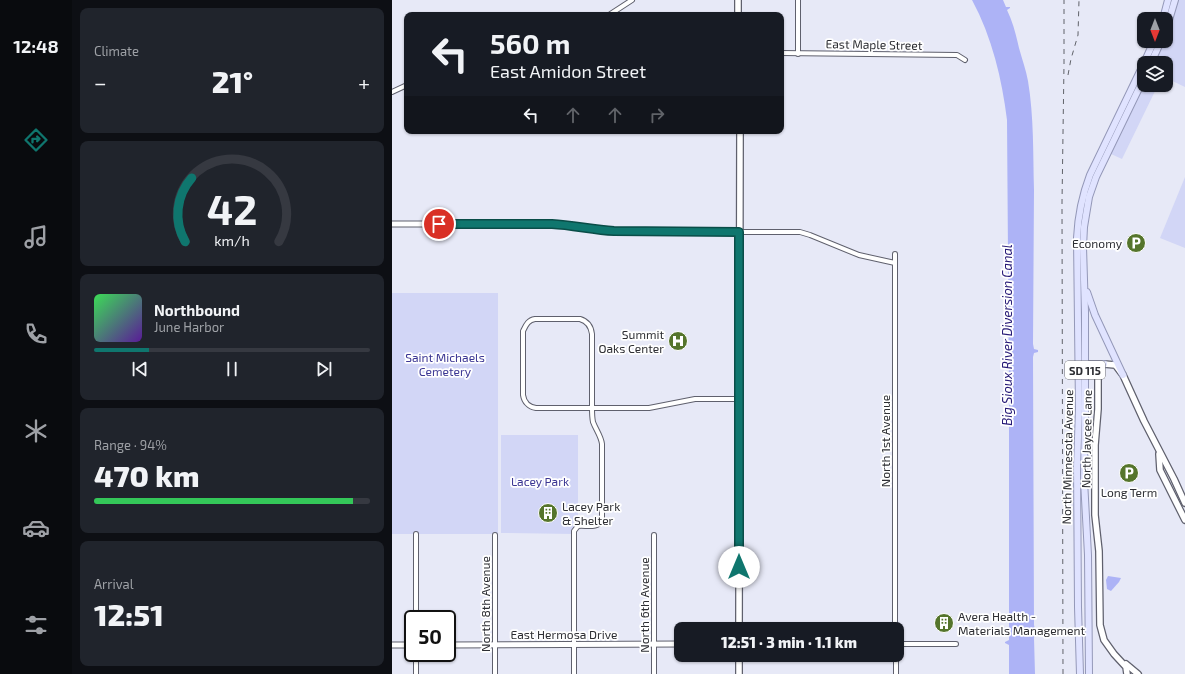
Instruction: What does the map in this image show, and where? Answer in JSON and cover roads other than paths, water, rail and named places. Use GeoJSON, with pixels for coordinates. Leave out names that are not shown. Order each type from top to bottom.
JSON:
{"type":"FeatureCollection","features":[{"type":"Feature","properties":{"kind":"main road"},"geometry":{"type":"LineString","coordinates":[[738,0],[738,12]]}},
{"type":"Feature","properties":{"kind":"main road"},"geometry":{"type":"LineString","coordinates":[[1165,12],[1168,0]]}},
{"type":"Feature","properties":{"kind":"main road"},"geometry":{"type":"LineString","coordinates":[[1171,12],[1175,0]]}},
{"type":"Feature","properties":{"kind":"main road","name":"North Minnesota Avenue"},"geometry":{"type":"LineString","coordinates":[[1089,674],[1088,555],[1084,496],[1082,364],[1077,238],[1078,219],[1086,185],[1137,78]]}},
{"type":"Feature","properties":{"kind":"main road","name":"North Minnesota Avenue"},"geometry":{"type":"LineString","coordinates":[[1080,674],[1077,528],[1085,312],[1084,227],[1089,197],[1096,177],[1137,92]]}},
{"type":"Feature","properties":{"kind":"main road"},"geometry":{"type":"LineString","coordinates":[[739,622],[740,134]]}},
{"type":"Feature","properties":{"kind":"main road"},"geometry":{"type":"LineString","coordinates":[[1084,270],[1087,294],[1092,309],[1144,421],[1185,503]]}},
{"type":"Feature","properties":{"kind":"main road"},"geometry":{"type":"LineString","coordinates":[[1082,364],[1113,365],[1116,366],[1123,375]]}},
{"type":"Feature","properties":{"kind":"main road","name":"North Jaycee Lane"},"geometry":{"type":"LineString","coordinates":[[1104,364],[1100,366],[1098,373],[1098,409],[1095,445],[1100,625],[1104,640],[1126,667],[1127,674]]}},
{"type":"Feature","properties":{"kind":"main road"},"geometry":{"type":"LineString","coordinates":[[1159,451],[1160,470],[1185,520]]}},
{"type":"Feature","properties":{"kind":"main road"},"geometry":{"type":"LineString","coordinates":[[739,662],[739,674]]}},
{"type":"Feature","properties":{"kind":"main road"},"geometry":{"type":"LineString","coordinates":[[1122,662],[1138,674]]}},
{"type":"Feature","properties":{"kind":"street"},"geometry":{"type":"LineString","coordinates":[[613,12],[632,0]]}},
{"type":"Feature","properties":{"kind":"street"},"geometry":{"type":"LineString","coordinates":[[798,0],[798,54]]}},
{"type":"Feature","properties":{"kind":"street","name":"East Maple Street"},"geometry":{"type":"LineString","coordinates":[[784,54],[957,55],[965,60]]}},
{"type":"Feature","properties":{"kind":"street"},"geometry":{"type":"LineString","coordinates":[[392,92],[404,86]]}},
{"type":"Feature","properties":{"kind":"street"},"geometry":{"type":"LineString","coordinates":[[392,224],[552,224],[614,231],[800,232],[859,255],[895,263]]}},
{"type":"Feature","properties":{"kind":"street","name":"North 1st Avenue"},"geometry":{"type":"LineString","coordinates":[[895,254],[896,622]]}},
{"type":"Feature","properties":{"kind":"street"},"geometry":{"type":"LineString","coordinates":[[574,674],[574,531],[578,526],[596,526],[600,524],[602,520],[602,444],[601,438],[593,421],[592,408],[592,330],[585,320],[580,319],[535,318],[526,324],[523,331],[523,395],[524,400],[532,408],[592,408],[649,408],[696,399],[739,399]]}},
{"type":"Feature","properties":{"kind":"street"},"geometry":{"type":"LineString","coordinates":[[416,534],[416,610]]}},
{"type":"Feature","properties":{"kind":"street","name":"North 8th Avenue"},"geometry":{"type":"LineString","coordinates":[[495,535],[495,674]]}},
{"type":"Feature","properties":{"kind":"street","name":"North 6th Avenue"},"geometry":{"type":"LineString","coordinates":[[654,535],[654,674]]}},
{"type":"Feature","properties":{"kind":"street","name":"East Hermosa Drive"},"geometry":{"type":"LineString","coordinates":[[456,644],[674,644]]}},
{"type":"Feature","properties":{"kind":"street"},"geometry":{"type":"LineString","coordinates":[[904,644],[956,644]]}},
{"type":"Feature","properties":{"kind":"street"},"geometry":{"type":"LineString","coordinates":[[392,645],[404,645]]}},
{"type":"Feature","properties":{"kind":"street"},"geometry":{"type":"LineString","coordinates":[[416,662],[416,674]]}},
{"type":"Feature","properties":{"kind":"street"},"geometry":{"type":"LineString","coordinates":[[896,662],[896,674]]}},
{"type":"Feature","properties":{"kind":"water"},"geometry":{"type":"Polygon","coordinates":[[[972,0],[1003,0],[1006,7],[1010,7],[1007,10],[1014,29],[1028,81],[1031,108],[1034,190],[1033,344],[1034,349],[1038,350],[1038,352],[1034,353],[1033,357],[1034,625],[1035,629],[1040,630],[1035,633],[1034,638],[1035,674],[1009,674],[1009,645],[1005,643],[1009,640],[1007,120],[999,74],[991,43],[972,0]]]}},
{"type":"Feature","properties":{"kind":"water"},"geometry":{"type":"Polygon","coordinates":[[[1108,576],[1121,578],[1111,591],[1107,589],[1106,580],[1108,576]]]}},
{"type":"Feature","properties":{"kind":"railway"},"geometry":{"type":"LineString","coordinates":[[1063,674],[1062,203],[1064,0]]}},
{"type":"Feature","properties":{"kind":"railway"},"geometry":{"type":"LineString","coordinates":[[1068,75],[1078,35],[1079,0]]}},
{"type":"Feature","properties":{"kind":"place","name":"Economy"},"geometry":{"type":"Point","coordinates":[1136,243]}},
{"type":"Feature","properties":{"kind":"place","name":"Summit Oaks Center"},"geometry":{"type":"Point","coordinates":[678,341]}},
{"type":"Feature","properties":{"kind":"place","name":"Long Term"},"geometry":{"type":"Point","coordinates":[1129,473]}},
{"type":"Feature","properties":{"kind":"place","name":"Lacey Park & Shelter"},"geometry":{"type":"Point","coordinates":[548,513]}},
{"type":"Feature","properties":{"kind":"place","name":"Avera Health - Materials Management"},"geometry":{"type":"Point","coordinates":[944,623]}},
{"type":"Feature","properties":{"kind":"water label","name":"Big Sioux River Diversion Canal"},"geometry":{"type":"Point","coordinates":[1007,335]}},
{"type":"Feature","properties":{"kind":"park label","name":"Saint Michaels Cemetery"},"geometry":{"type":"Point","coordinates":[445,364]}},
{"type":"Feature","properties":{"kind":"park label","name":"Lacey Park"},"geometry":{"type":"Point","coordinates":[540,481]}}]}
